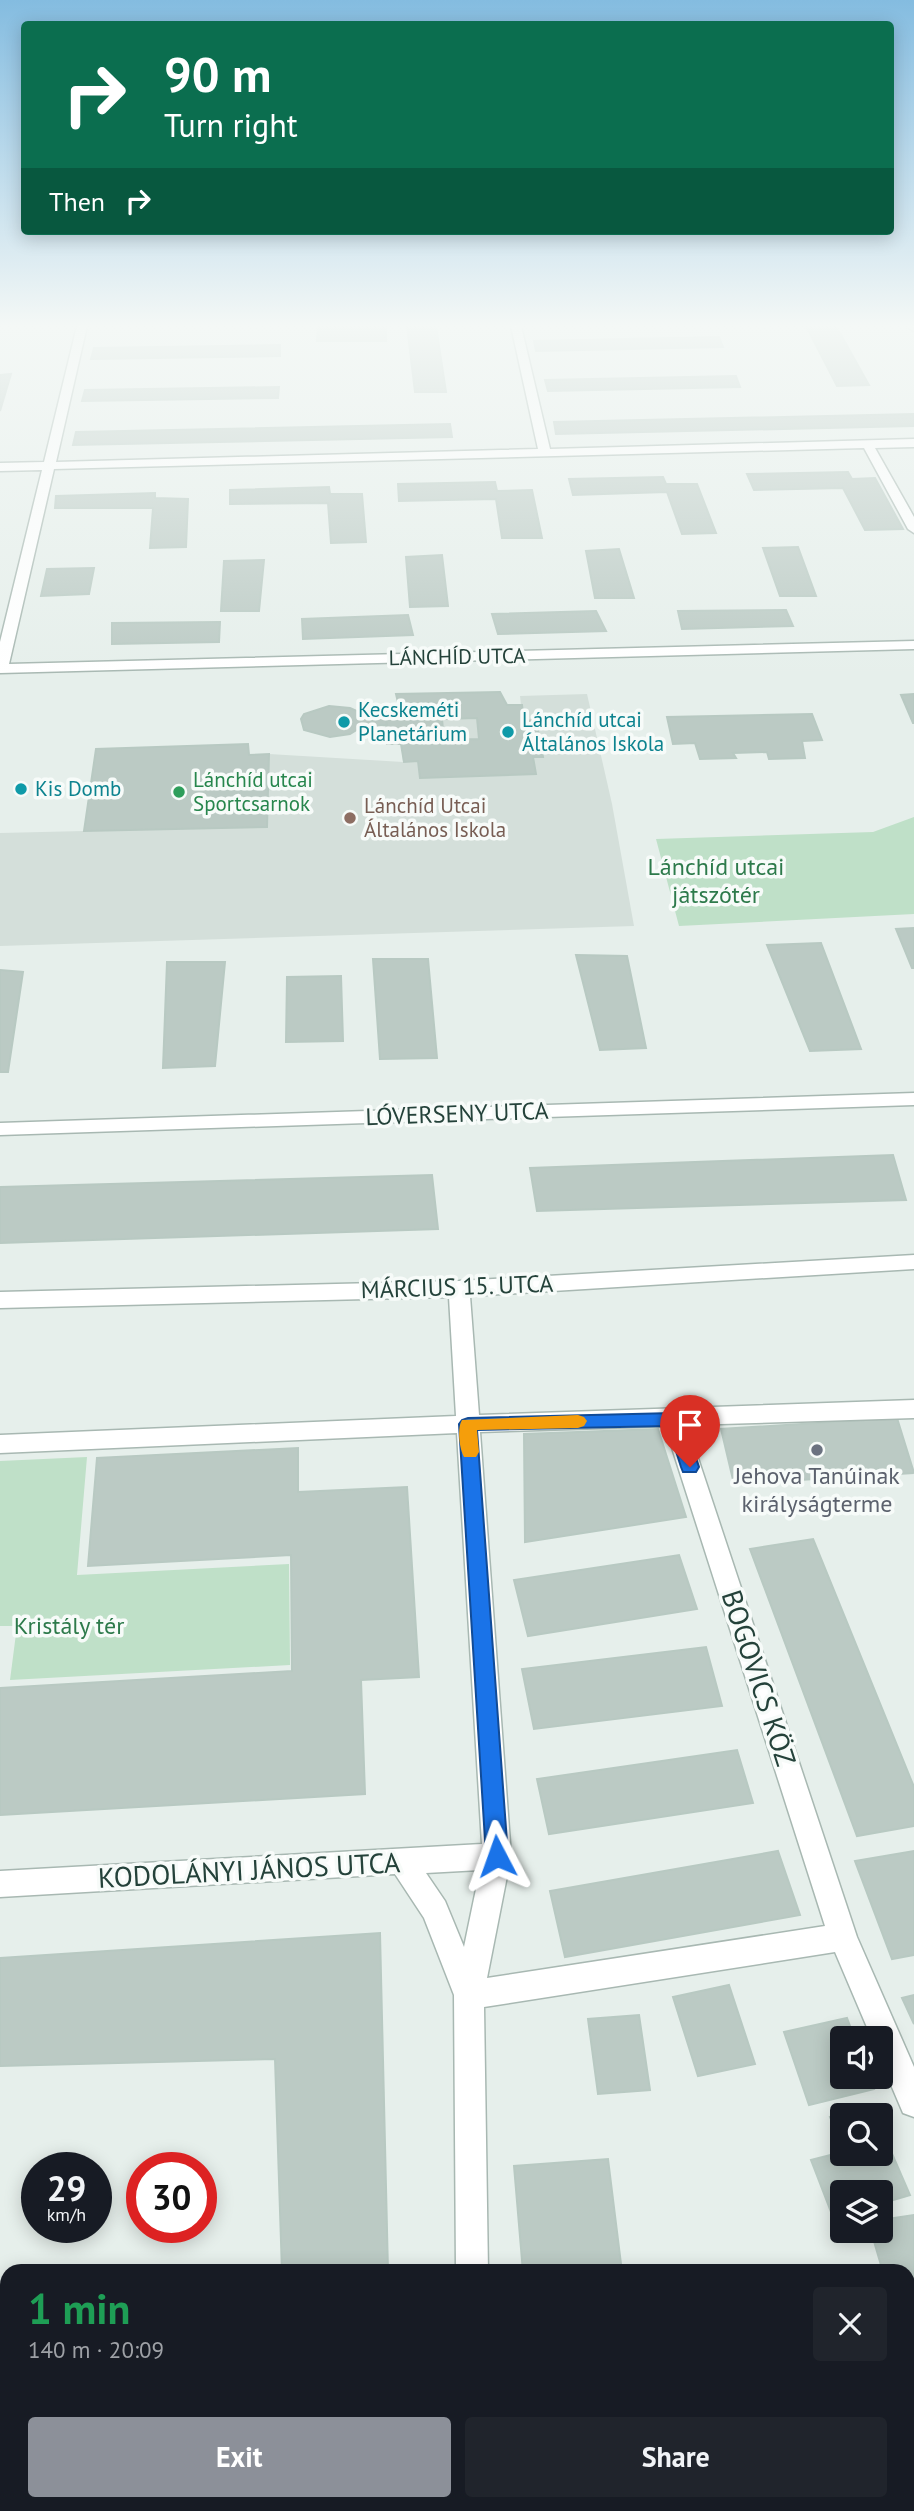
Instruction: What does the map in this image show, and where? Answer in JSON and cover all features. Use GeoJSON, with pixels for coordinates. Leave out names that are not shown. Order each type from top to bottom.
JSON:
{"type":"FeatureCollection","features":[{"type":"Feature","properties":{"kind":"street"},"geometry":{"type":"LineString","coordinates":[[1,668],[7,612],[54,443]]}},
{"type":"Feature","properties":{"kind":"street"},"geometry":{"type":"LineString","coordinates":[[543,443],[545,453]]}},
{"type":"Feature","properties":{"kind":"street"},"geometry":{"type":"LineString","coordinates":[[0,467],[910,443]]}},
{"type":"Feature","properties":{"kind":"street"},"geometry":{"type":"LineString","coordinates":[[868,445],[911,516],[914,529]]}},
{"type":"Feature","properties":{"kind":"street","name":"LÁNCHÍD UTCA"},"geometry":{"type":"LineString","coordinates":[[1,668],[914,646]]}},
{"type":"Feature","properties":{"kind":"street","name":"LÓVERSENY UTCA"},"geometry":{"type":"LineString","coordinates":[[0,1129],[914,1099]]}},
{"type":"Feature","properties":{"kind":"street","name":"MÁRCIUS 15. UTCA"},"geometry":{"type":"LineString","coordinates":[[0,1300],[459,1289],[914,1262]]}},
{"type":"Feature","properties":{"kind":"street"},"geometry":{"type":"LineString","coordinates":[[459,1289],[497,1856],[469,1994],[472,2264]]}},
{"type":"Feature","properties":{"kind":"street"},"geometry":{"type":"LineString","coordinates":[[0,1444],[914,1409]]}},
{"type":"Feature","properties":{"kind":"street","name":"BOGOVICS KÖZ"},"geometry":{"type":"LineString","coordinates":[[674,1419],[843,1937],[914,2102]]}},
{"type":"Feature","properties":{"kind":"street","name":"KODOLÁNYI JÁNOS UTCA"},"geometry":{"type":"LineString","coordinates":[[0,1884],[497,1856]]}},
{"type":"Feature","properties":{"kind":"street"},"geometry":{"type":"LineString","coordinates":[[402,1861],[435,1910],[469,1994]]}},
{"type":"Feature","properties":{"kind":"street"},"geometry":{"type":"LineString","coordinates":[[469,1994],[843,1937]]}},
{"type":"Feature","properties":{"kind":"shaded area","name":"Lánchíd Utcai Általános Iskola"},"geometry":{"type":"Polygon","coordinates":[[[500,692],[507,705],[521,705],[520,696],[587,694],[612,804],[634,926],[0,946],[0,833],[84,831],[95,758],[269,754],[403,762],[401,744],[387,744],[386,711],[400,710],[396,694],[500,692]]]}},
{"type":"Feature","properties":{"kind":"green space","name":"Lánchíd utcai játszótér"},"geometry":{"type":"Polygon","coordinates":[[[914,817],[914,914],[679,926],[656,839],[873,832],[914,817]]]}},
{"type":"Feature","properties":{"kind":"green space","name":"Kristály tér"},"geometry":{"type":"Polygon","coordinates":[[[87,1457],[77,1575],[289,1564],[290,1665],[10,1680],[17,1626],[0,1626],[0,1461],[87,1457]]]}},
{"type":"Feature","properties":{"kind":"building"},"geometry":{"type":"Polygon","coordinates":[[[73,443],[159,443],[73,445],[73,443]]]}},
{"type":"Feature","properties":{"kind":"building"},"geometry":{"type":"Polygon","coordinates":[[[848,472],[852,479],[875,478],[903,529],[865,530],[843,488],[754,490],[747,474],[848,472]]]}},
{"type":"Feature","properties":{"kind":"building"},"geometry":{"type":"Polygon","coordinates":[[[663,477],[666,484],[697,484],[716,533],[682,534],[667,492],[573,495],[569,479],[663,477]]]}},
{"type":"Feature","properties":{"kind":"building"},"geometry":{"type":"Polygon","coordinates":[[[495,482],[497,491],[532,490],[542,538],[502,538],[496,499],[399,501],[398,484],[495,482]]]}},
{"type":"Feature","properties":{"kind":"building"},"geometry":{"type":"Polygon","coordinates":[[[329,487],[330,494],[362,494],[366,542],[331,543],[328,503],[230,504],[230,490],[329,487]]]}},
{"type":"Feature","properties":{"kind":"building"},"geometry":{"type":"Polygon","coordinates":[[[155,493],[155,498],[188,499],[186,547],[150,548],[153,508],[55,508],[56,496],[155,493]]]}},
{"type":"Feature","properties":{"kind":"building"},"geometry":{"type":"Polygon","coordinates":[[[798,547],[816,596],[780,596],[763,548],[798,547]]]}},
{"type":"Feature","properties":{"kind":"building"},"geometry":{"type":"Polygon","coordinates":[[[619,549],[634,598],[595,598],[586,551],[619,549]]]}},
{"type":"Feature","properties":{"kind":"building"},"geometry":{"type":"Polygon","coordinates":[[[442,555],[448,606],[410,607],[406,557],[442,555]]]}},
{"type":"Feature","properties":{"kind":"building"},"geometry":{"type":"Polygon","coordinates":[[[264,560],[259,611],[221,611],[224,561],[264,560]]]}},
{"type":"Feature","properties":{"kind":"building"},"geometry":{"type":"Polygon","coordinates":[[[94,568],[89,594],[41,596],[47,569],[94,568]]]}},
{"type":"Feature","properties":{"kind":"building"},"geometry":{"type":"Polygon","coordinates":[[[786,610],[793,626],[682,629],[678,611],[786,610]]]}},
{"type":"Feature","properties":{"kind":"building"},"geometry":{"type":"Polygon","coordinates":[[[596,611],[606,631],[498,634],[492,614],[596,611]]]}},
{"type":"Feature","properties":{"kind":"building"},"geometry":{"type":"Polygon","coordinates":[[[408,615],[413,635],[303,639],[302,619],[408,615]]]}},
{"type":"Feature","properties":{"kind":"building"},"geometry":{"type":"Polygon","coordinates":[[[220,622],[219,642],[112,644],[112,623],[220,622]]]}},
{"type":"Feature","properties":{"kind":"building","name":"Lánchíd utcai Általános Iskola"},"geometry":{"type":"Polygon","coordinates":[[[500,692],[507,705],[522,705],[524,721],[536,720],[543,757],[533,757],[536,774],[420,778],[418,761],[404,762],[401,744],[387,744],[386,711],[400,711],[396,694],[500,692]],[[477,718],[442,719],[444,740],[479,739],[477,718]]]}},
{"type":"Feature","properties":{"kind":"building"},"geometry":{"type":"Polygon","coordinates":[[[914,694],[914,723],[913,723],[901,695],[914,694]]]}},
{"type":"Feature","properties":{"kind":"building","name":"Kecskeméti Planetárium"},"geometry":{"type":"Polygon","coordinates":[[[329,706],[350,708],[357,711],[363,719],[386,718],[387,725],[363,726],[350,734],[330,737],[304,730],[301,719],[304,714],[329,706]]]}},
{"type":"Feature","properties":{"kind":"building"},"geometry":{"type":"Polygon","coordinates":[[[812,714],[822,740],[802,741],[805,758],[769,759],[767,752],[733,753],[736,758],[700,759],[695,743],[673,744],[667,717],[812,714]]]}},
{"type":"Feature","properties":{"kind":"building","name":"Lánchíd utcai Sportcsarnok"},"geometry":{"type":"Polygon","coordinates":[[[248,744],[249,755],[269,754],[267,827],[84,831],[96,749],[248,744]]]}},
{"type":"Feature","properties":{"kind":"building"},"geometry":{"type":"Polygon","coordinates":[[[914,928],[914,968],[912,968],[896,929],[914,928]]]}},
{"type":"Feature","properties":{"kind":"building"},"geometry":{"type":"Polygon","coordinates":[[[821,943],[861,1049],[810,1051],[767,945],[821,943]]]}},
{"type":"Feature","properties":{"kind":"building"},"geometry":{"type":"Polygon","coordinates":[[[576,955],[627,956],[646,1048],[600,1050],[576,955]]]}},
{"type":"Feature","properties":{"kind":"building"},"geometry":{"type":"Polygon","coordinates":[[[373,959],[428,959],[437,1058],[380,1059],[373,959]]]}},
{"type":"Feature","properties":{"kind":"building"},"geometry":{"type":"Polygon","coordinates":[[[167,962],[225,962],[215,1066],[163,1068],[167,962]]]}},
{"type":"Feature","properties":{"kind":"building"},"geometry":{"type":"Polygon","coordinates":[[[0,970],[23,972],[8,1072],[0,1072],[0,970]]]}},
{"type":"Feature","properties":{"kind":"building"},"geometry":{"type":"Polygon","coordinates":[[[341,976],[343,1041],[286,1042],[287,977],[341,976]]]}},
{"type":"Feature","properties":{"kind":"building"},"geometry":{"type":"Polygon","coordinates":[[[893,1155],[906,1200],[537,1211],[530,1168],[893,1155]]]}},
{"type":"Feature","properties":{"kind":"building"},"geometry":{"type":"Polygon","coordinates":[[[432,1175],[438,1229],[0,1243],[0,1187],[432,1175]]]}},
{"type":"Feature","properties":{"kind":"building","name":"Jehova Tanúinak királyságterme"},"geometry":{"type":"Polygon","coordinates":[[[897,1418],[914,1473],[734,1484],[721,1429],[897,1418]]]}},
{"type":"Feature","properties":{"kind":"building"},"geometry":{"type":"Polygon","coordinates":[[[658,1429],[686,1517],[525,1542],[524,1434],[658,1429]]]}},
{"type":"Feature","properties":{"kind":"building"},"geometry":{"type":"Polygon","coordinates":[[[298,1448],[298,1492],[407,1487],[419,1677],[361,1680],[365,1794],[0,1815],[0,1688],[292,1671],[291,1555],[88,1566],[97,1458],[298,1448]]]}},
{"type":"Feature","properties":{"kind":"building"},"geometry":{"type":"Polygon","coordinates":[[[813,1539],[914,1787],[914,1826],[857,1836],[750,1549],[813,1539]]]}},
{"type":"Feature","properties":{"kind":"building"},"geometry":{"type":"Polygon","coordinates":[[[679,1555],[697,1609],[528,1636],[514,1580],[679,1555]]]}},
{"type":"Feature","properties":{"kind":"building"},"geometry":{"type":"Polygon","coordinates":[[[706,1647],[722,1706],[534,1729],[522,1669],[706,1647]]]}},
{"type":"Feature","properties":{"kind":"building"},"geometry":{"type":"Polygon","coordinates":[[[737,1750],[753,1803],[549,1834],[537,1779],[737,1750]]]}},
{"type":"Feature","properties":{"kind":"building"},"geometry":{"type":"Polygon","coordinates":[[[778,1851],[800,1915],[565,1957],[550,1891],[778,1851]]]}},
{"type":"Feature","properties":{"kind":"building"},"geometry":{"type":"Polygon","coordinates":[[[914,1851],[914,1955],[892,1959],[855,1861],[914,1851]]]}},
{"type":"Feature","properties":{"kind":"building"},"geometry":{"type":"Polygon","coordinates":[[[380,1933],[388,2264],[282,2264],[275,2059],[0,2066],[0,1958],[380,1933]]]}},
{"type":"Feature","properties":{"kind":"building"},"geometry":{"type":"Polygon","coordinates":[[[729,1985],[755,2064],[698,2076],[673,1997],[729,1985]]]}},
{"type":"Feature","properties":{"kind":"building"},"geometry":{"type":"Polygon","coordinates":[[[914,1995],[914,2024],[902,1998],[914,1995]]]}},
{"type":"Feature","properties":{"kind":"building"},"geometry":{"type":"Polygon","coordinates":[[[639,2015],[650,2090],[598,2094],[588,2019],[639,2015]]]}},
{"type":"Feature","properties":{"kind":"building"},"geometry":{"type":"Polygon","coordinates":[[[847,2018],[850,2026],[830,2026],[830,2089],[874,2089],[809,2105],[784,2032],[847,2018]]]}},
{"type":"Feature","properties":{"kind":"building"},"geometry":{"type":"Polygon","coordinates":[[[830,2155],[830,2166],[893,2166],[893,2156],[910,2195],[893,2200],[893,2180],[830,2180],[830,2209],[811,2160],[830,2155]]]}},
{"type":"Feature","properties":{"kind":"building"},"geometry":{"type":"Polygon","coordinates":[[[608,2159],[621,2264],[522,2264],[514,2166],[608,2159]]]}},
{"type":"Feature","properties":{"kind":"building"},"geometry":{"type":"Polygon","coordinates":[[[914,2215],[914,2264],[881,2264],[875,2243],[893,2243],[893,2218],[914,2215]]]}},
{"type":"Feature","properties":{"kind":"slow traffic"},"geometry":{"type":"LineString","coordinates":[[470,1452],[468,1424],[578,1421]]}},
{"type":"Feature","properties":{"kind":"place","name":"Kecskeméti Planetárium"},"geometry":{"type":"Point","coordinates":[344,722]}},
{"type":"Feature","properties":{"kind":"place","name":"Lánchíd utcai Általános Iskola"},"geometry":{"type":"Point","coordinates":[508,732]}},
{"type":"Feature","properties":{"kind":"place","name":"Kis Domb"},"geometry":{"type":"Point","coordinates":[21,789]}},
{"type":"Feature","properties":{"kind":"place","name":"Lánchíd utcai Sportcsarnok"},"geometry":{"type":"Point","coordinates":[179,792]}},
{"type":"Feature","properties":{"kind":"place","name":"Lánchíd Utcai Általános Iskola"},"geometry":{"type":"Point","coordinates":[350,818]}},
{"type":"Feature","properties":{"kind":"place","name":"Jehova Tanúinak királyságterme"},"geometry":{"type":"Point","coordinates":[817,1450]}},
{"type":"Feature","properties":{"kind":"route"},"geometry":{"type":"LineString","coordinates":[[497,1856],[468,1424],[674,1419],[690,1467]]}}]}
